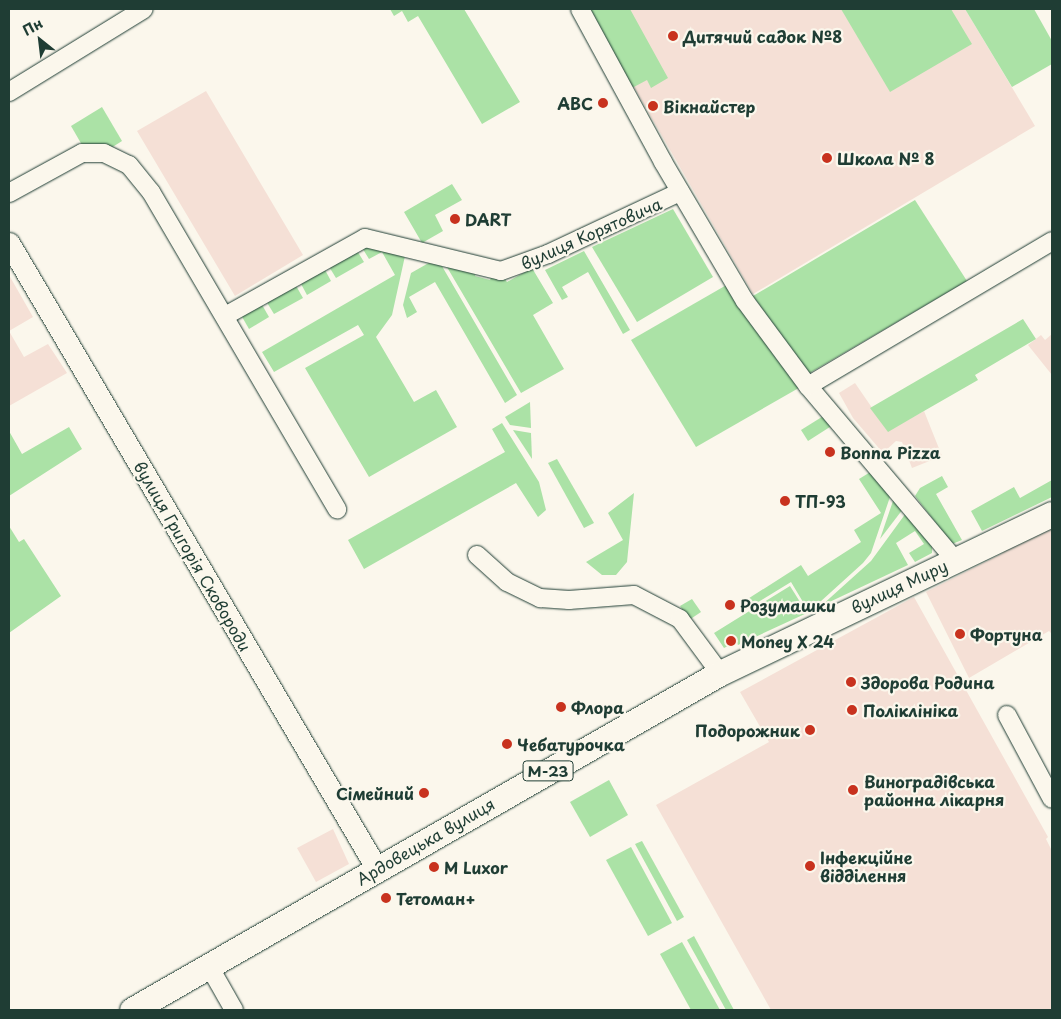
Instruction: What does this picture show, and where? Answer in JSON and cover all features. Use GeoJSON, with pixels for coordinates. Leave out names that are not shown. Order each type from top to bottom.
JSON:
{"type":"FeatureCollection","features":[{"type":"Feature","properties":{"kind":"highway","name":"вулиця Миру"},"geometry":{"type":"LineString","coordinates":[[720,673],[1052,514]]}},
{"type":"Feature","properties":{"kind":"highway","name":"Ардовецька вулиця"},"geometry":{"type":"LineString","coordinates":[[132,1010],[720,673]]}},
{"type":"Feature","properties":{"kind":"main road","name":"вулиця Григорія Сковороди"},"geometry":{"type":"LineString","coordinates":[[9,243],[377,869]]}},
{"type":"Feature","properties":{"kind":"street"},"geometry":{"type":"LineString","coordinates":[[9,92],[144,9]]}},
{"type":"Feature","properties":{"kind":"street","name":"вулиця Корятовича"},"geometry":{"type":"LineString","coordinates":[[580,9],[680,192],[745,301],[808,386],[955,560]]}},
{"type":"Feature","properties":{"kind":"street"},"geometry":{"type":"LineString","coordinates":[[9,193],[82,153],[104,153],[129,165],[151,192],[337,509]]}},
{"type":"Feature","properties":{"kind":"street","name":"вулиця Корятовича"},"geometry":{"type":"LineString","coordinates":[[225,316],[366,238],[501,272],[548,254],[680,192]]}},
{"type":"Feature","properties":{"kind":"street"},"geometry":{"type":"LineString","coordinates":[[808,386],[1052,241]]}},
{"type":"Feature","properties":{"kind":"street"},"geometry":{"type":"LineString","coordinates":[[477,555],[507,582],[540,598],[569,600],[634,595],[680,619],[720,673]]}},
{"type":"Feature","properties":{"kind":"street"},"geometry":{"type":"LineString","coordinates":[[1007,715],[1052,799]]}},
{"type":"Feature","properties":{"kind":"street"},"geometry":{"type":"LineString","coordinates":[[209,966],[234,1010]]}},
{"type":"Feature","properties":{"kind":"shaded area","name":"Школа № 8"},"geometry":{"type":"Polygon","coordinates":[[[589,9],[965,9],[1035,126],[753,294],[589,9]]]}},
{"type":"Feature","properties":{"kind":"shaded area"},"geometry":{"type":"Polygon","coordinates":[[[206,91],[303,255],[235,296],[137,131],[206,91]]]}},
{"type":"Feature","properties":{"kind":"shaded area"},"geometry":{"type":"Polygon","coordinates":[[[9,275],[33,317],[9,331],[9,275]]]}},
{"type":"Feature","properties":{"kind":"shaded area"},"geometry":{"type":"Polygon","coordinates":[[[9,331],[24,357],[48,344],[67,373],[9,406],[9,331]]]}},
{"type":"Feature","properties":{"kind":"shaded area"},"geometry":{"type":"Polygon","coordinates":[[[1052,334],[1052,375],[1028,345],[1041,335],[1045,340],[1052,334]]]}},
{"type":"Feature","properties":{"kind":"shaded area"},"geometry":{"type":"Polygon","coordinates":[[[855,383],[888,431],[924,411],[942,456],[912,468],[902,442],[896,441],[883,453],[853,418],[839,393],[855,383]]]}},
{"type":"Feature","properties":{"kind":"shaded area"},"geometry":{"type":"Polygon","coordinates":[[[1052,527],[1052,634],[1049,631],[969,678],[926,592],[1003,553],[1002,550],[1052,527]]]}},
{"type":"Feature","properties":{"kind":"shaded area","name":"Виноградівська районна лікарня"},"geometry":{"type":"Polygon","coordinates":[[[914,597],[1048,837],[1046,839],[1052,851],[1052,1010],[771,1010],[656,805],[769,742],[740,692],[914,597]]]}},
{"type":"Feature","properties":{"kind":"shaded area"},"geometry":{"type":"Polygon","coordinates":[[[333,829],[349,864],[316,882],[297,848],[333,829]]]}},
{"type":"Feature","properties":{"kind":"green space"},"geometry":{"type":"Polygon","coordinates":[[[390,9],[464,9],[520,102],[482,124],[418,16],[408,22],[402,11],[394,16],[390,9]]]}},
{"type":"Feature","properties":{"kind":"green space"},"geometry":{"type":"Polygon","coordinates":[[[589,9],[630,9],[668,78],[651,88],[647,80],[632,88],[589,9]]]}},
{"type":"Feature","properties":{"kind":"green space"},"geometry":{"type":"Polygon","coordinates":[[[841,9],[951,9],[972,44],[890,92],[841,9]]]}},
{"type":"Feature","properties":{"kind":"green space"},"geometry":{"type":"Polygon","coordinates":[[[965,9],[1034,9],[1052,41],[1052,64],[1012,87],[965,9]]]}},
{"type":"Feature","properties":{"kind":"green space"},"geometry":{"type":"Polygon","coordinates":[[[102,107],[122,141],[111,148],[82,145],[71,126],[102,107]]]}},
{"type":"Feature","properties":{"kind":"green space"},"geometry":{"type":"Polygon","coordinates":[[[452,184],[462,200],[435,215],[443,231],[422,243],[404,212],[452,184]]]}},
{"type":"Feature","properties":{"kind":"green space"},"geometry":{"type":"Polygon","coordinates":[[[915,200],[967,281],[808,374],[753,296],[915,200]]]}},
{"type":"Feature","properties":{"kind":"green space"},"geometry":{"type":"Polygon","coordinates":[[[673,209],[713,277],[637,322],[592,247],[673,209]]]}},
{"type":"Feature","properties":{"kind":"green space"},"geometry":{"type":"Polygon","coordinates":[[[366,245],[405,256],[392,315],[376,337],[414,402],[436,390],[457,427],[369,477],[305,368],[364,335],[358,325],[274,372],[262,352],[395,275],[382,252],[369,259],[361,246],[366,245]]]}},
{"type":"Feature","properties":{"kind":"green space"},"geometry":{"type":"Polygon","coordinates":[[[356,249],[364,262],[336,278],[328,265],[356,249]]]}},
{"type":"Feature","properties":{"kind":"green space"},"geometry":{"type":"Polygon","coordinates":[[[584,251],[630,330],[623,334],[588,272],[562,287],[568,297],[562,300],[545,270],[584,251]]]}},
{"type":"Feature","properties":{"kind":"green space"},"geometry":{"type":"Polygon","coordinates":[[[434,260],[439,261],[517,395],[505,403],[435,282],[409,297],[417,312],[407,318],[403,305],[411,273],[434,260]]]}},
{"type":"Feature","properties":{"kind":"green space"},"geometry":{"type":"Polygon","coordinates":[[[444,262],[476,271],[475,276],[490,280],[492,275],[504,278],[507,282],[532,268],[553,303],[533,315],[564,369],[521,393],[444,262]]]}},
{"type":"Feature","properties":{"kind":"green space"},"geometry":{"type":"Polygon","coordinates":[[[324,268],[331,281],[307,295],[300,282],[324,268]]]}},
{"type":"Feature","properties":{"kind":"green space"},"geometry":{"type":"Polygon","coordinates":[[[730,283],[804,385],[696,447],[631,340],[730,283]]]}},
{"type":"Feature","properties":{"kind":"green space"},"geometry":{"type":"Polygon","coordinates":[[[295,284],[303,298],[274,314],[266,301],[295,284]]]}},
{"type":"Feature","properties":{"kind":"green space"},"geometry":{"type":"Polygon","coordinates":[[[261,303],[269,317],[249,329],[241,315],[261,303]]]}},
{"type":"Feature","properties":{"kind":"green space"},"geometry":{"type":"Polygon","coordinates":[[[1023,319],[1036,339],[975,375],[978,380],[888,432],[870,408],[1023,319]]]}},
{"type":"Feature","properties":{"kind":"green space"},"geometry":{"type":"Polygon","coordinates":[[[530,402],[531,428],[510,425],[505,417],[530,402]]]}},
{"type":"Feature","properties":{"kind":"green space"},"geometry":{"type":"Polygon","coordinates":[[[825,415],[833,425],[808,441],[801,430],[825,415]]]}},
{"type":"Feature","properties":{"kind":"green space"},"geometry":{"type":"Polygon","coordinates":[[[502,423],[539,482],[546,510],[538,517],[516,483],[364,569],[348,540],[505,452],[492,429],[502,423]]]}},
{"type":"Feature","properties":{"kind":"green space"},"geometry":{"type":"Polygon","coordinates":[[[69,427],[82,449],[9,496],[9,431],[22,454],[69,427]]]}},
{"type":"Feature","properties":{"kind":"green space"},"geometry":{"type":"Polygon","coordinates":[[[513,430],[531,433],[532,459],[513,430]]]}},
{"type":"Feature","properties":{"kind":"green space"},"geometry":{"type":"Polygon","coordinates":[[[557,459],[594,523],[584,528],[548,463],[557,459]]]}},
{"type":"Feature","properties":{"kind":"green space"},"geometry":{"type":"Polygon","coordinates":[[[872,471],[891,494],[871,553],[863,563],[809,612],[791,582],[747,609],[743,602],[801,565],[808,576],[861,542],[854,530],[881,513],[859,479],[872,471]]]}},
{"type":"Feature","properties":{"kind":"green space"},"geometry":{"type":"Polygon","coordinates":[[[942,476],[948,487],[936,494],[962,540],[952,544],[915,496],[920,488],[942,476]]]}},
{"type":"Feature","properties":{"kind":"green space"},"geometry":{"type":"Polygon","coordinates":[[[1052,480],[1052,497],[982,531],[971,511],[1014,487],[1020,498],[1052,480]]]}},
{"type":"Feature","properties":{"kind":"green space"},"geometry":{"type":"Polygon","coordinates":[[[634,493],[627,562],[616,575],[602,575],[586,562],[623,540],[608,513],[634,493]]]}},
{"type":"Feature","properties":{"kind":"green space"},"geometry":{"type":"Polygon","coordinates":[[[894,498],[903,509],[880,539],[894,498]]]}},
{"type":"Feature","properties":{"kind":"green space"},"geometry":{"type":"Polygon","coordinates":[[[906,513],[932,544],[932,553],[915,562],[909,553],[924,544],[915,531],[896,543],[908,565],[821,606],[871,561],[906,513]]]}},
{"type":"Feature","properties":{"kind":"green space"},"geometry":{"type":"Polygon","coordinates":[[[9,526],[19,542],[24,539],[61,596],[9,633],[9,526]]]}},
{"type":"Feature","properties":{"kind":"green space"},"geometry":{"type":"Polygon","coordinates":[[[790,586],[807,613],[738,645],[733,636],[725,639],[728,646],[724,648],[714,633],[790,586]]]}},
{"type":"Feature","properties":{"kind":"green space"},"geometry":{"type":"Polygon","coordinates":[[[692,599],[701,612],[689,620],[680,606],[692,599]]]}},
{"type":"Feature","properties":{"kind":"green space"},"geometry":{"type":"Polygon","coordinates":[[[609,780],[628,815],[590,837],[570,802],[609,780]]]}},
{"type":"Feature","properties":{"kind":"green space"},"geometry":{"type":"Polygon","coordinates":[[[642,841],[684,917],[677,921],[635,844],[642,841]]]}},
{"type":"Feature","properties":{"kind":"green space"},"geometry":{"type":"Polygon","coordinates":[[[631,847],[672,923],[648,936],[606,860],[631,847]]]}},
{"type":"Feature","properties":{"kind":"green space"},"geometry":{"type":"Polygon","coordinates":[[[694,936],[734,1010],[726,1010],[687,940],[694,936]]]}},
{"type":"Feature","properties":{"kind":"green space"},"geometry":{"type":"Polygon","coordinates":[[[682,942],[720,1010],[691,1010],[660,954],[682,942]]]}},
{"type":"Feature","properties":{"kind":"place","name":"Дитячий садок №8"},"geometry":{"type":"Point","coordinates":[673,36]}},
{"type":"Feature","properties":{"kind":"place","name":"ABC"},"geometry":{"type":"Point","coordinates":[603,103]}},
{"type":"Feature","properties":{"kind":"place","name":"Вікнайстер"},"geometry":{"type":"Point","coordinates":[653,106]}},
{"type":"Feature","properties":{"kind":"place","name":"Школа № 8"},"geometry":{"type":"Point","coordinates":[827,158]}},
{"type":"Feature","properties":{"kind":"place","name":"DART"},"geometry":{"type":"Point","coordinates":[455,219]}},
{"type":"Feature","properties":{"kind":"place","name":"Bonna Pizza"},"geometry":{"type":"Point","coordinates":[830,452]}},
{"type":"Feature","properties":{"kind":"place","name":"ТП-93"},"geometry":{"type":"Point","coordinates":[785,501]}},
{"type":"Feature","properties":{"kind":"place","name":"Розумашки"},"geometry":{"type":"Point","coordinates":[730,605]}},
{"type":"Feature","properties":{"kind":"place","name":"Фортуна"},"geometry":{"type":"Point","coordinates":[960,634]}},
{"type":"Feature","properties":{"kind":"place","name":"Money X 24"},"geometry":{"type":"Point","coordinates":[731,641]}},
{"type":"Feature","properties":{"kind":"place","name":"Здорова Родина"},"geometry":{"type":"Point","coordinates":[851,682]}},
{"type":"Feature","properties":{"kind":"place","name":"Флора"},"geometry":{"type":"Point","coordinates":[561,707]}},
{"type":"Feature","properties":{"kind":"place","name":"Поліклініка"},"geometry":{"type":"Point","coordinates":[852,710]}},
{"type":"Feature","properties":{"kind":"place","name":"Подорожник"},"geometry":{"type":"Point","coordinates":[810,730]}},
{"type":"Feature","properties":{"kind":"place","name":"Чебатурочка"},"geometry":{"type":"Point","coordinates":[507,744]}},
{"type":"Feature","properties":{"kind":"place","name":"Виноградівська районна лікарня"},"geometry":{"type":"Point","coordinates":[853,790]}},
{"type":"Feature","properties":{"kind":"place","name":"Сімейний"},"geometry":{"type":"Point","coordinates":[424,793]}},
{"type":"Feature","properties":{"kind":"place","name":"Інфекційне відділення"},"geometry":{"type":"Point","coordinates":[810,866]}},
{"type":"Feature","properties":{"kind":"place","name":"M Luxor"},"geometry":{"type":"Point","coordinates":[434,867]}},
{"type":"Feature","properties":{"kind":"place","name":"Тетоман+"},"geometry":{"type":"Point","coordinates":[386,898]}}]}
